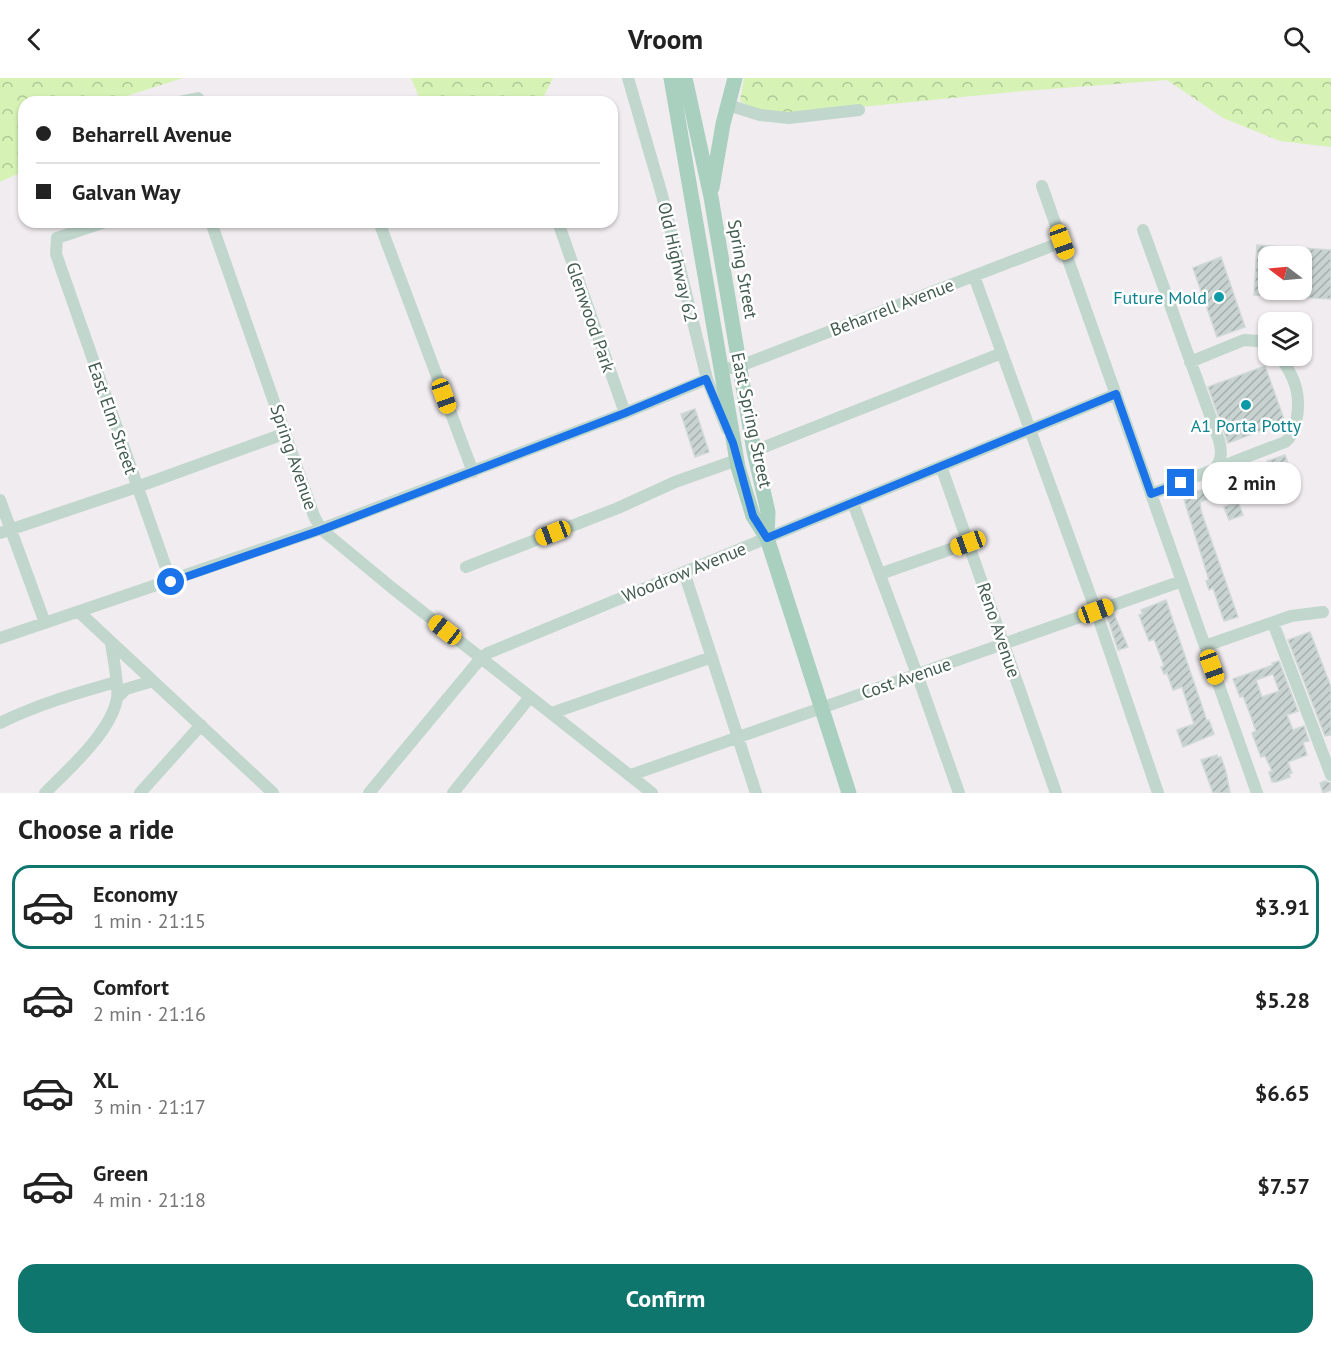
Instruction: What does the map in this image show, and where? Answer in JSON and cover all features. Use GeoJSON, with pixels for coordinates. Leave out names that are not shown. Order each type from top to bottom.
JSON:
{"type":"FeatureCollection","features":[{"type":"Feature","properties":{"kind":"main road","name":"East Spring Street"},"geometry":{"type":"LineString","coordinates":[[671,78],[737,460],[753,516],[767,538],[849,793]]}},
{"type":"Feature","properties":{"kind":"main road","name":"Spring Street"},"geometry":{"type":"LineString","coordinates":[[685,78],[711,197],[754,451],[768,512],[767,538]]}},
{"type":"Feature","properties":{"kind":"main road"},"geometry":{"type":"LineString","coordinates":[[711,197],[717,155],[735,78]]}},
{"type":"Feature","properties":{"kind":"street","name":"Old Highway 62"},"geometry":{"type":"LineString","coordinates":[[628,78],[662,195],[706,379],[733,443]]}},
{"type":"Feature","properties":{"kind":"street"},"geometry":{"type":"LineString","coordinates":[[728,105],[760,115],[789,118],[859,110]]}},
{"type":"Feature","properties":{"kind":"street"},"geometry":{"type":"LineString","coordinates":[[1042,186],[1257,793]]}},
{"type":"Feature","properties":{"kind":"street","name":"East Elm Street"},"geometry":{"type":"LineString","coordinates":[[87,228],[57,238],[56,254],[171,582]]}},
{"type":"Feature","properties":{"kind":"street","name":"Spring Avenue"},"geometry":{"type":"LineString","coordinates":[[213,228],[314,516],[321,530],[652,793]]}},
{"type":"Feature","properties":{"kind":"street"},"geometry":{"type":"LineString","coordinates":[[381,228],[473,472]]}},
{"type":"Feature","properties":{"kind":"street","name":"Glenwood Park"},"geometry":{"type":"LineString","coordinates":[[560,228],[625,413]]}},
{"type":"Feature","properties":{"kind":"street"},"geometry":{"type":"LineString","coordinates":[[1143,230],[1221,448],[1220,462],[1215,469]]}},
{"type":"Feature","properties":{"kind":"street","name":"Beharrell Avenue"},"geometry":{"type":"LineString","coordinates":[[720,370],[740,366],[1062,242]]}},
{"type":"Feature","properties":{"kind":"street"},"geometry":{"type":"LineString","coordinates":[[974,276],[1096,611],[1158,793]]}},
{"type":"Feature","properties":{"kind":"street"},"geometry":{"type":"LineString","coordinates":[[1190,362],[1244,340],[1258,341]]}},
{"type":"Feature","properties":{"kind":"street"},"geometry":{"type":"LineString","coordinates":[[754,451],[1002,353]]}},
{"type":"Feature","properties":{"kind":"street"},"geometry":{"type":"LineString","coordinates":[[1151,494],[1290,439],[1298,410],[1298,394],[1286,366]]}},
{"type":"Feature","properties":{"kind":"street"},"geometry":{"type":"LineString","coordinates":[[0,638],[321,530],[625,413],[706,379]]}},
{"type":"Feature","properties":{"kind":"street","name":"Woodrow Avenue"},"geometry":{"type":"LineString","coordinates":[[369,793],[481,658],[1116,394]]}},
{"type":"Feature","properties":{"kind":"street"},"geometry":{"type":"LineString","coordinates":[[5,531],[137,487],[286,433]]}},
{"type":"Feature","properties":{"kind":"street"},"geometry":{"type":"LineString","coordinates":[[466,567],[618,508],[675,482],[737,460]]}},
{"type":"Feature","properties":{"kind":"street","name":"Reno Avenue"},"geometry":{"type":"LineString","coordinates":[[941,466],[1056,793]]}},
{"type":"Feature","properties":{"kind":"street"},"geometry":{"type":"LineString","coordinates":[[0,500],[5,531],[45,623]]}},
{"type":"Feature","properties":{"kind":"street"},"geometry":{"type":"LineString","coordinates":[[853,503],[959,793]]}},
{"type":"Feature","properties":{"kind":"street"},"geometry":{"type":"LineString","coordinates":[[880,574],[968,543]]}},
{"type":"Feature","properties":{"kind":"street"},"geometry":{"type":"LineString","coordinates":[[684,572],[756,793]]}},
{"type":"Feature","properties":{"kind":"street","name":"Cost Avenue"},"geometry":{"type":"LineString","coordinates":[[631,775],[1182,581]]}},
{"type":"Feature","properties":{"kind":"street"},"geometry":{"type":"LineString","coordinates":[[79,612],[201,725],[265,790]]}},
{"type":"Feature","properties":{"kind":"street"},"geometry":{"type":"LineString","coordinates":[[1205,646],[1291,616],[1323,612]]}},
{"type":"Feature","properties":{"kind":"street"},"geometry":{"type":"LineString","coordinates":[[1273,623],[1331,775]]}},
{"type":"Feature","properties":{"kind":"street"},"geometry":{"type":"LineString","coordinates":[[111,643],[117,698]]}},
{"type":"Feature","properties":{"kind":"street"},"geometry":{"type":"LineString","coordinates":[[552,713],[712,657]]}},
{"type":"Feature","properties":{"kind":"street"},"geometry":{"type":"LineString","coordinates":[[45,793],[97,739],[106,725],[117,698],[126,689],[153,681]]}},
{"type":"Feature","properties":{"kind":"street"},"geometry":{"type":"LineString","coordinates":[[0,723],[70,696],[116,682]]}},
{"type":"Feature","properties":{"kind":"street"},"geometry":{"type":"LineString","coordinates":[[453,793],[530,697]]}},
{"type":"Feature","properties":{"kind":"street"},"geometry":{"type":"LineString","coordinates":[[140,793],[201,725]]}},
{"type":"Feature","properties":{"kind":"green space"},"geometry":{"type":"Polygon","coordinates":[[[0,78],[183,78],[127,96],[18,96],[18,174],[0,182],[0,78]]]}},
{"type":"Feature","properties":{"kind":"green space"},"geometry":{"type":"Polygon","coordinates":[[[411,78],[553,78],[544,96],[418,96],[411,78]]]}},
{"type":"Feature","properties":{"kind":"green space"},"geometry":{"type":"Polygon","coordinates":[[[744,78],[1331,78],[1331,147],[1280,141],[1223,118],[1167,80],[1024,91],[800,113],[756,110],[740,101],[744,78]]]}},
{"type":"Feature","properties":{"kind":"building"},"geometry":{"type":"Polygon","coordinates":[[[1257,245],[1272,246],[1258,246],[1258,295],[1254,295],[1257,245]]]}},
{"type":"Feature","properties":{"kind":"building"},"geometry":{"type":"Polygon","coordinates":[[[1312,249],[1331,250],[1331,299],[1312,298],[1312,249]]]}},
{"type":"Feature","properties":{"kind":"building","name":"Future Mold"},"geometry":{"type":"Polygon","coordinates":[[[1221,257],[1245,327],[1217,337],[1193,268],[1221,257]]]}},
{"type":"Feature","properties":{"kind":"building","name":"A1 Porta Potty"},"geometry":{"type":"Polygon","coordinates":[[[1265,366],[1285,422],[1228,443],[1208,387],[1265,366]]]}},
{"type":"Feature","properties":{"kind":"building"},"geometry":{"type":"Polygon","coordinates":[[[695,409],[709,452],[695,457],[681,414],[695,409]]]}},
{"type":"Feature","properties":{"kind":"building"},"geometry":{"type":"Polygon","coordinates":[[[1285,455],[1289,466],[1271,473],[1267,461],[1285,455]]]}},
{"type":"Feature","properties":{"kind":"building"},"geometry":{"type":"Polygon","coordinates":[[[1207,488],[1210,498],[1200,502],[1201,511],[1238,617],[1224,621],[1213,588],[1209,590],[1206,581],[1209,580],[1183,496],[1207,488]]]}},
{"type":"Feature","properties":{"kind":"building"},"geometry":{"type":"Polygon","coordinates":[[[1238,502],[1243,515],[1229,520],[1224,507],[1238,502]]]}},
{"type":"Feature","properties":{"kind":"building"},"geometry":{"type":"Polygon","coordinates":[[[1166,600],[1207,721],[1209,720],[1214,734],[1183,747],[1177,730],[1194,724],[1182,687],[1173,690],[1167,673],[1164,674],[1161,667],[1164,666],[1154,639],[1149,641],[1139,615],[1143,614],[1141,610],[1166,600]]]}},
{"type":"Feature","properties":{"kind":"building"},"geometry":{"type":"Polygon","coordinates":[[[1114,614],[1128,647],[1118,650],[1107,616],[1114,614]]]}},
{"type":"Feature","properties":{"kind":"building"},"geometry":{"type":"Polygon","coordinates":[[[1310,632],[1331,687],[1331,735],[1325,736],[1288,640],[1310,632]]]}},
{"type":"Feature","properties":{"kind":"building"},"geometry":{"type":"Polygon","coordinates":[[[1279,661],[1298,711],[1287,715],[1293,730],[1304,726],[1309,741],[1303,742],[1307,755],[1288,762],[1292,773],[1289,774],[1290,777],[1276,782],[1272,782],[1269,772],[1272,771],[1265,756],[1261,757],[1252,733],[1256,731],[1250,714],[1233,679],[1273,665],[1272,663],[1279,661]],[[1273,674],[1256,680],[1262,697],[1279,691],[1273,674]]]}},
{"type":"Feature","properties":{"kind":"building"},"geometry":{"type":"Polygon","coordinates":[[[1217,755],[1218,758],[1221,757],[1230,793],[1213,793],[1201,760],[1217,755]]]}},
{"type":"Feature","properties":{"kind":"building"},"geometry":{"type":"Polygon","coordinates":[[[1325,781],[1331,783],[1331,790],[1323,793],[1320,783],[1325,781]]]}},
{"type":"Feature","properties":{"kind":"place","name":"Future Mold"},"geometry":{"type":"Point","coordinates":[1219,297]}},
{"type":"Feature","properties":{"kind":"place","name":"A1 Porta Potty"},"geometry":{"type":"Point","coordinates":[1246,405]}},
{"type":"Feature","properties":{"kind":"route"},"geometry":{"type":"LineString","coordinates":[[171,582],[321,530],[625,413],[706,379],[733,443],[753,516],[767,538],[1116,394],[1151,494],[1181,483]]}}]}
